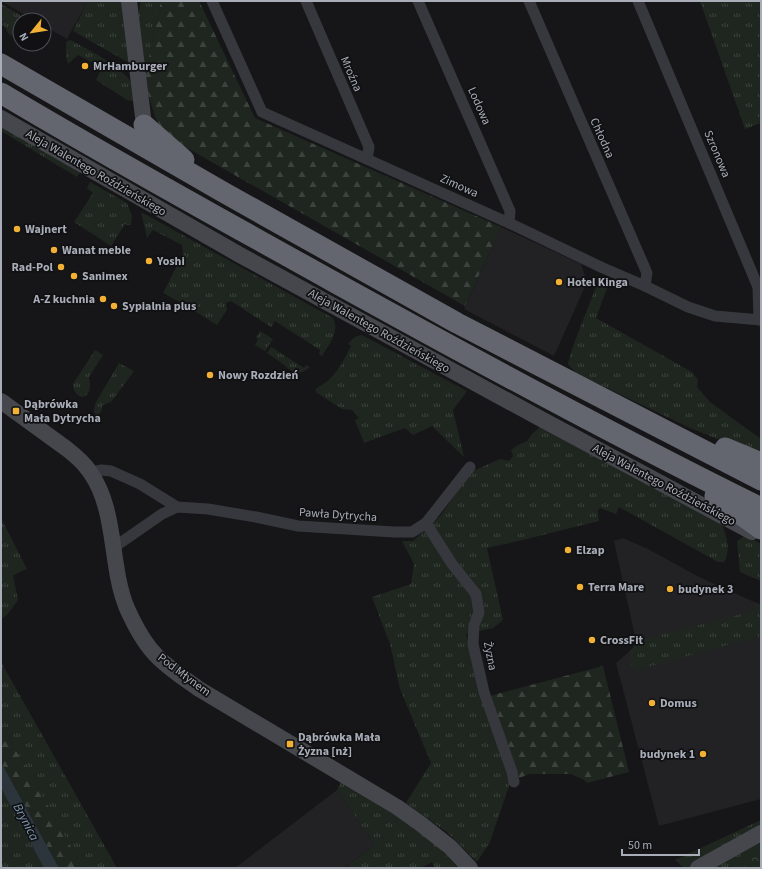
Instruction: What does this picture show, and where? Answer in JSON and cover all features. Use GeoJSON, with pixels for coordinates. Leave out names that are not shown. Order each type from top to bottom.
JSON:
{"type":"FeatureCollection","features":[{"type":"Feature","properties":{"kind":"highway"},"geometry":{"type":"LineString","coordinates":[[1,64],[223,192],[457,323],[761,480]]}},
{"type":"Feature","properties":{"kind":"highway","name":"Aleja Walentego Roździeńskiego"},"geometry":{"type":"LineString","coordinates":[[1,93],[203,209],[419,329],[672,464],[761,508]]}},
{"type":"Feature","properties":{"kind":"highway"},"geometry":{"type":"LineString","coordinates":[[144,125],[223,192]]}},
{"type":"Feature","properties":{"kind":"highway"},"geometry":{"type":"LineString","coordinates":[[665,431],[727,449],[761,463]]}},
{"type":"Feature","properties":{"kind":"highway"},"geometry":{"type":"LineString","coordinates":[[672,464],[761,529]]}},
{"type":"Feature","properties":{"kind":"street"},"geometry":{"type":"LineString","coordinates":[[129,1],[144,125]]}},
{"type":"Feature","properties":{"kind":"street","name":"Zimowa"},"geometry":{"type":"LineString","coordinates":[[212,1],[262,112],[509,222],[603,268],[688,307],[723,317],[760,320]]}},
{"type":"Feature","properties":{"kind":"street","name":"Mroźna"},"geometry":{"type":"LineString","coordinates":[[306,1],[368,147],[367,159]]}},
{"type":"Feature","properties":{"kind":"street","name":"Lodowa"},"geometry":{"type":"LineString","coordinates":[[418,1],[510,211],[509,222]]}},
{"type":"Feature","properties":{"kind":"street","name":"Chłodna"},"geometry":{"type":"LineString","coordinates":[[529,1],[647,273],[645,286]]}},
{"type":"Feature","properties":{"kind":"street","name":"Szronowa"},"geometry":{"type":"LineString","coordinates":[[638,1],[758,287],[760,320]]}},
{"type":"Feature","properties":{"kind":"street","name":"Aleja Walentego Roździeńskiego"},"geometry":{"type":"LineString","coordinates":[[1,118],[247,259],[543,420],[761,536]]}},
{"type":"Feature","properties":{"kind":"street","name":"Pod Młynem"},"geometry":{"type":"LineString","coordinates":[[1,400],[67,448],[90,472],[97,484],[104,503],[110,528],[119,582],[126,606],[137,628],[154,653],[199,689],[397,807],[450,847],[470,868]]}},
{"type":"Feature","properties":{"kind":"street","name":"Pawła Dytrycha"},"geometry":{"type":"LineString","coordinates":[[90,472],[102,470],[111,471],[140,484],[177,507],[256,517],[298,526],[412,532],[426,523],[470,467]]}},
{"type":"Feature","properties":{"kind":"street"},"geometry":{"type":"LineString","coordinates":[[113,548],[162,514],[177,507]]}},
{"type":"Feature","properties":{"kind":"street","name":"Żyzna"},"geometry":{"type":"LineString","coordinates":[[426,523],[452,564],[476,594],[479,613],[474,625],[473,644],[484,692],[512,772],[514,782]]}},
{"type":"Feature","properties":{"kind":"street"},"geometry":{"type":"LineString","coordinates":[[698,868],[761,833]]}},
{"type":"Feature","properties":{"kind":"shaded area"},"geometry":{"type":"Polygon","coordinates":[[[1,1],[88,1],[67,39],[52,31],[52,12],[20,12],[1,1]]]}},
{"type":"Feature","properties":{"kind":"shaded area"},"geometry":{"type":"Polygon","coordinates":[[[501,227],[581,264],[587,282],[554,356],[464,309],[501,227]]]}},
{"type":"Feature","properties":{"kind":"shaded area"},"geometry":{"type":"Polygon","coordinates":[[[623,538],[648,549],[699,577],[761,605],[761,799],[659,826],[616,663],[635,646],[636,641],[614,541],[623,538]]]}},
{"type":"Feature","properties":{"kind":"shaded area"},"geometry":{"type":"Polygon","coordinates":[[[337,790],[375,845],[344,868],[235,868],[337,790]]]}},
{"type":"Feature","properties":{"kind":"green space"},"geometry":{"type":"Polygon","coordinates":[[[88,1],[122,1],[131,64],[73,31],[88,1]]]}},
{"type":"Feature","properties":{"kind":"green space"},"geometry":{"type":"Polygon","coordinates":[[[141,1],[161,1],[144,80],[136,25],[141,1]]]}},
{"type":"Feature","properties":{"kind":"green space"},"geometry":{"type":"Polygon","coordinates":[[[161,1],[199,1],[255,118],[501,227],[465,306],[166,136],[155,117],[144,80],[161,1]]]}},
{"type":"Feature","properties":{"kind":"green space"},"geometry":{"type":"Polygon","coordinates":[[[700,1],[761,1],[761,123],[745,129],[700,1]]]}},
{"type":"Feature","properties":{"kind":"green space"},"geometry":{"type":"Polygon","coordinates":[[[1,4],[15,12],[12,12],[12,36],[1,24],[1,4]]]}},
{"type":"Feature","properties":{"kind":"green space"},"geometry":{"type":"Polygon","coordinates":[[[71,40],[117,67],[131,82],[135,90],[136,103],[130,100],[129,101],[96,80],[101,70],[93,63],[78,55],[68,64],[66,56],[66,43],[67,41],[71,40]]]}},
{"type":"Feature","properties":{"kind":"green space"},"geometry":{"type":"Polygon","coordinates":[[[1,124],[81,171],[77,177],[1,131],[1,124]]]}},
{"type":"Feature","properties":{"kind":"green space"},"geometry":{"type":"Polygon","coordinates":[[[90,182],[127,203],[132,216],[131,225],[125,224],[111,246],[74,222],[93,193],[87,188],[90,182]]]}},
{"type":"Feature","properties":{"kind":"green space"},"geometry":{"type":"Polygon","coordinates":[[[141,212],[333,318],[335,328],[333,338],[322,356],[319,354],[320,350],[275,321],[271,327],[231,301],[226,303],[227,310],[217,325],[163,293],[183,254],[182,245],[153,230],[147,238],[141,212]]]}},
{"type":"Feature","properties":{"kind":"green space"},"geometry":{"type":"Polygon","coordinates":[[[610,280],[596,318],[692,372],[698,380],[697,387],[710,402],[761,439],[761,456],[690,428],[576,373],[568,364],[596,287],[604,281],[610,280]]]}},
{"type":"Feature","properties":{"kind":"green space"},"geometry":{"type":"Polygon","coordinates":[[[260,331],[273,339],[265,351],[255,345],[258,339],[256,338],[260,331]]]}},
{"type":"Feature","properties":{"kind":"green space"},"geometry":{"type":"Polygon","coordinates":[[[362,335],[467,391],[453,410],[464,457],[432,426],[413,435],[405,428],[364,443],[355,420],[359,418],[352,410],[342,409],[317,393],[315,389],[327,381],[341,365],[351,346],[348,344],[357,336],[362,335]]]}},
{"type":"Feature","properties":{"kind":"green space"},"geometry":{"type":"Polygon","coordinates":[[[271,347],[304,368],[306,365],[310,367],[299,373],[293,372],[267,353],[271,347]]]}},
{"type":"Feature","properties":{"kind":"green space"},"geometry":{"type":"Polygon","coordinates":[[[95,350],[103,355],[89,377],[89,391],[87,395],[83,397],[76,394],[73,384],[95,350]]]}},
{"type":"Feature","properties":{"kind":"green space"},"geometry":{"type":"Polygon","coordinates":[[[119,363],[134,371],[111,402],[103,405],[101,412],[96,416],[94,411],[95,404],[119,363]]]}},
{"type":"Feature","properties":{"kind":"green space"},"geometry":{"type":"Polygon","coordinates":[[[540,427],[721,523],[728,548],[724,562],[718,562],[619,507],[616,514],[600,508],[598,510],[599,521],[487,548],[503,620],[493,628],[466,634],[480,691],[510,783],[490,842],[477,862],[448,833],[406,803],[431,763],[400,689],[390,644],[372,597],[411,584],[414,564],[402,541],[413,541],[441,515],[471,472],[500,459],[509,461],[513,456],[511,450],[527,441],[540,427]]]}},
{"type":"Feature","properties":{"kind":"green space"},"geometry":{"type":"Polygon","coordinates":[[[1,518],[27,569],[13,575],[18,600],[7,615],[1,619],[1,518]]]}},
{"type":"Feature","properties":{"kind":"green space"},"geometry":{"type":"Polygon","coordinates":[[[746,535],[761,544],[761,581],[740,572],[737,541],[746,535]]]}},
{"type":"Feature","properties":{"kind":"green space"},"geometry":{"type":"Polygon","coordinates":[[[757,603],[761,605],[761,636],[633,671],[630,655],[636,641],[753,611],[757,603]]]}},
{"type":"Feature","properties":{"kind":"green space"},"geometry":{"type":"Polygon","coordinates":[[[1,662],[117,868],[82,868],[1,723],[1,662]]]}},
{"type":"Feature","properties":{"kind":"green space"},"geometry":{"type":"Polygon","coordinates":[[[603,666],[629,772],[587,783],[571,774],[530,774],[519,778],[489,696],[603,666]]]}},
{"type":"Feature","properties":{"kind":"green space"},"geometry":{"type":"Polygon","coordinates":[[[1,723],[82,868],[59,868],[1,762],[1,723]]]}},
{"type":"Feature","properties":{"kind":"green space"},"geometry":{"type":"Polygon","coordinates":[[[341,782],[388,810],[418,831],[432,842],[458,868],[435,868],[432,862],[421,868],[349,868],[347,866],[375,845],[337,790],[341,782]]]}},
{"type":"Feature","properties":{"kind":"green space"},"geometry":{"type":"Polygon","coordinates":[[[1,788],[42,863],[44,868],[1,868],[1,788]]]}},
{"type":"Feature","properties":{"kind":"green space"},"geometry":{"type":"Polygon","coordinates":[[[761,820],[761,827],[689,868],[683,867],[675,860],[761,820]]]}},
{"type":"Feature","properties":{"kind":"green space"},"geometry":{"type":"Polygon","coordinates":[[[761,839],[761,856],[759,851],[726,868],[711,868],[761,839]]]}},
{"type":"Feature","properties":{"kind":"green space"},"geometry":{"type":"Polygon","coordinates":[[[759,850],[761,856],[761,868],[726,868],[759,850]]]}},
{"type":"Feature","properties":{"kind":"water","name":"Brynica"},"geometry":{"type":"Polygon","coordinates":[[[1,762],[59,868],[44,868],[1,788],[1,762]]]}},
{"type":"Feature","properties":{"kind":"place","name":"MrHamburger"},"geometry":{"type":"Point","coordinates":[85,66]}},
{"type":"Feature","properties":{"kind":"place","name":"Wajnert"},"geometry":{"type":"Point","coordinates":[17,229]}},
{"type":"Feature","properties":{"kind":"place","name":"Wanat meble"},"geometry":{"type":"Point","coordinates":[54,250]}},
{"type":"Feature","properties":{"kind":"place","name":"Yoshi"},"geometry":{"type":"Point","coordinates":[149,261]}},
{"type":"Feature","properties":{"kind":"place","name":"Rad-Pol"},"geometry":{"type":"Point","coordinates":[61,267]}},
{"type":"Feature","properties":{"kind":"place","name":"Sanimex"},"geometry":{"type":"Point","coordinates":[74,276]}},
{"type":"Feature","properties":{"kind":"place","name":"Hotel Kinga"},"geometry":{"type":"Point","coordinates":[559,282]}},
{"type":"Feature","properties":{"kind":"place","name":"A-Z kuchnia"},"geometry":{"type":"Point","coordinates":[103,299]}},
{"type":"Feature","properties":{"kind":"place","name":"Sypialnia plus"},"geometry":{"type":"Point","coordinates":[114,306]}},
{"type":"Feature","properties":{"kind":"place","name":"Nowy Rozdzień"},"geometry":{"type":"Point","coordinates":[210,375]}},
{"type":"Feature","properties":{"kind":"place","name":"Dąbrówka Mała Dytrycha"},"geometry":{"type":"Point","coordinates":[16,411]}},
{"type":"Feature","properties":{"kind":"place","name":"Elzap"},"geometry":{"type":"Point","coordinates":[568,550]}},
{"type":"Feature","properties":{"kind":"place","name":"Terra Mare"},"geometry":{"type":"Point","coordinates":[580,587]}},
{"type":"Feature","properties":{"kind":"place","name":"budynek 3"},"geometry":{"type":"Point","coordinates":[670,589]}},
{"type":"Feature","properties":{"kind":"place","name":"CrossFit"},"geometry":{"type":"Point","coordinates":[592,640]}},
{"type":"Feature","properties":{"kind":"place","name":"Domus"},"geometry":{"type":"Point","coordinates":[652,703]}},
{"type":"Feature","properties":{"kind":"place","name":"Dąbrówka Mała Żyzna [nż]"},"geometry":{"type":"Point","coordinates":[290,744]}},
{"type":"Feature","properties":{"kind":"place","name":"budynek 1"},"geometry":{"type":"Point","coordinates":[703,754]}}]}
